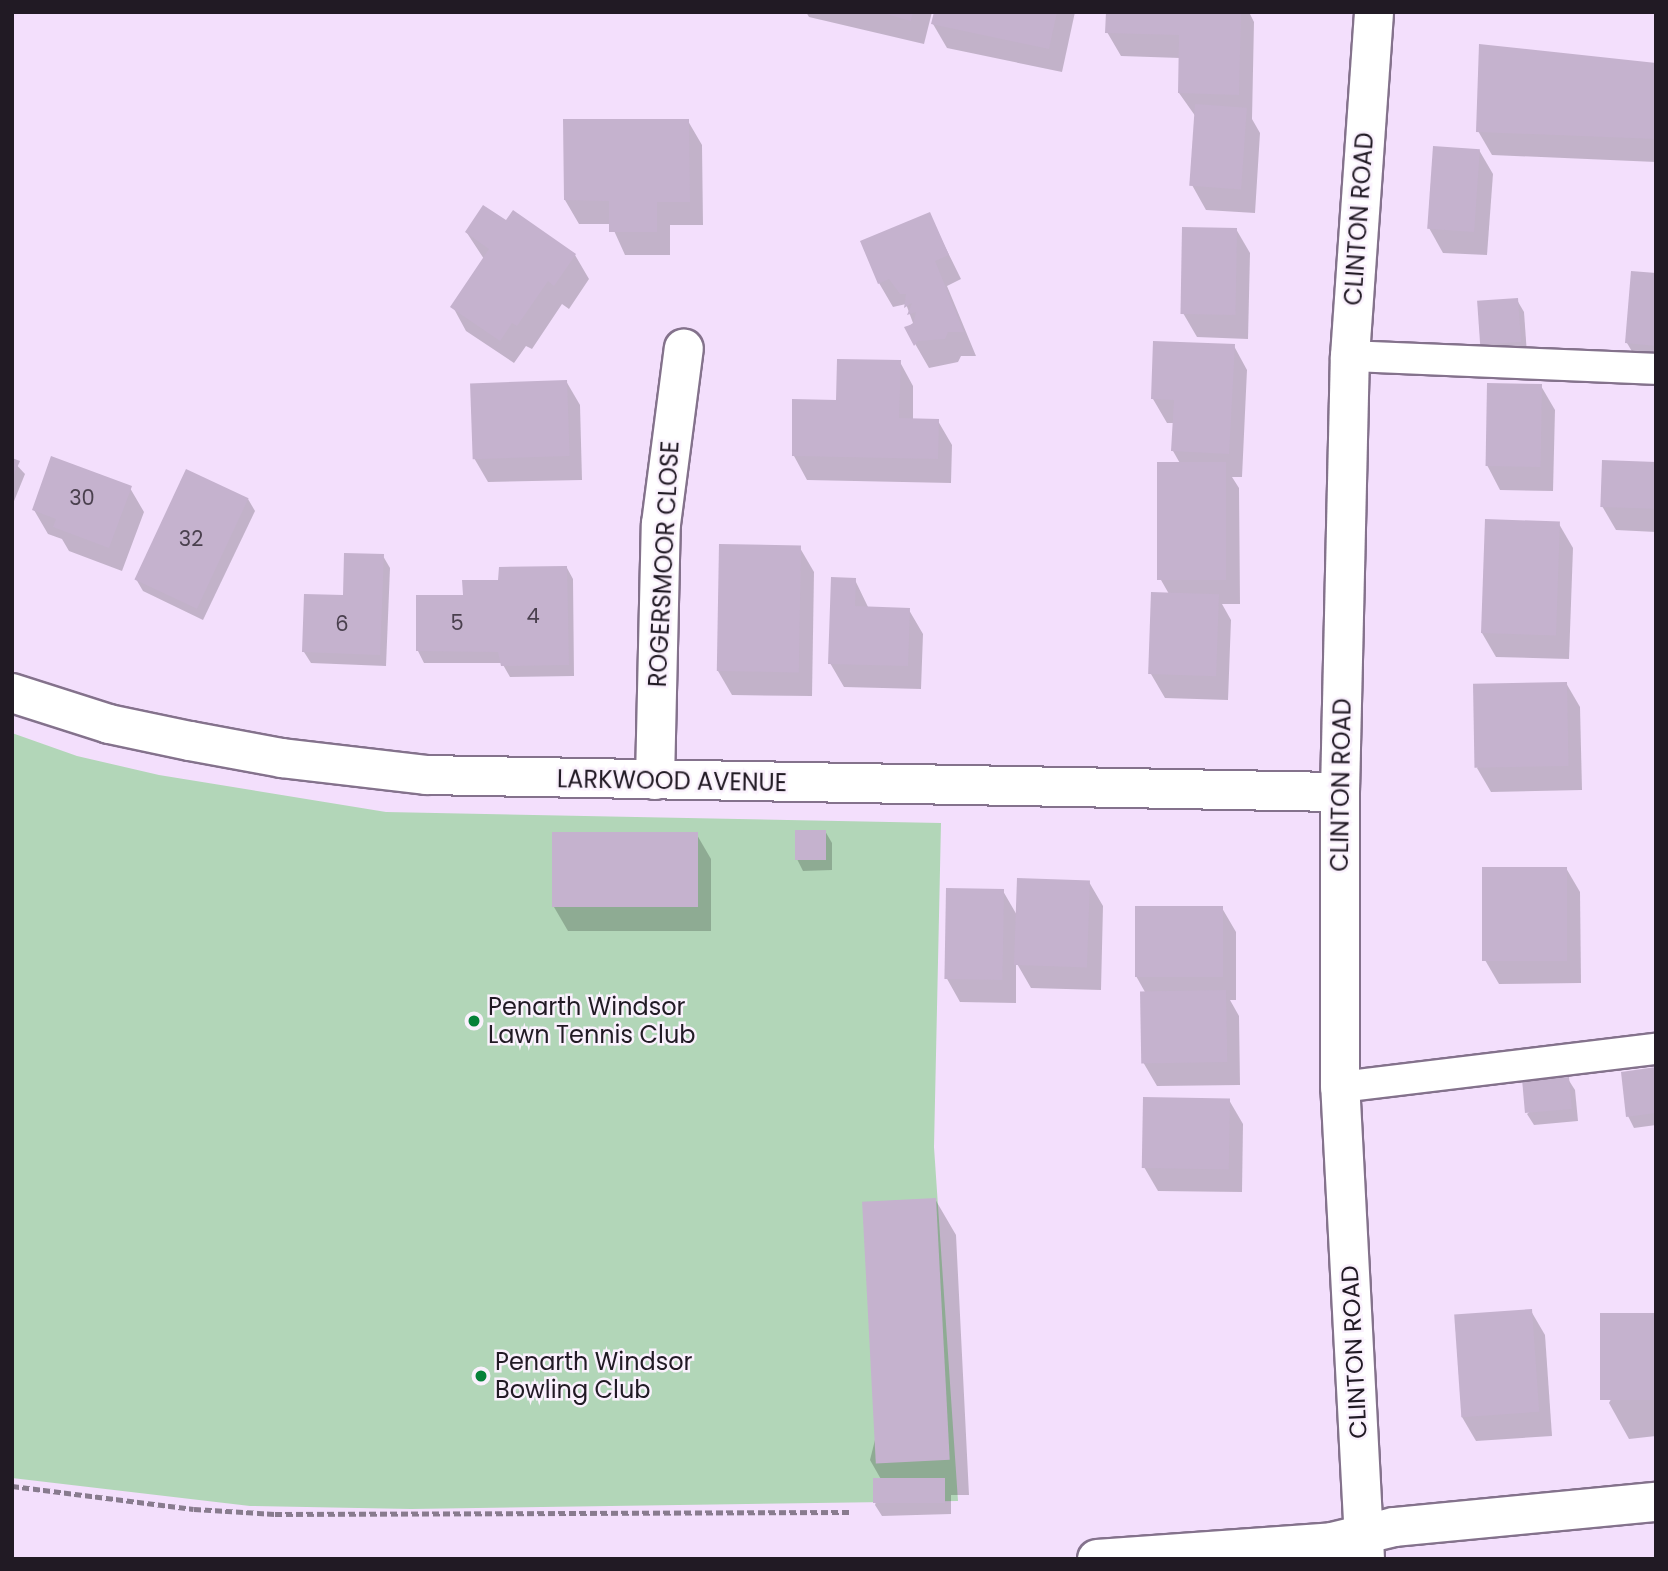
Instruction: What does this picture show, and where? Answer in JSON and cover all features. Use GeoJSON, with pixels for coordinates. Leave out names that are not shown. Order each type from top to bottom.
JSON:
{"type":"FeatureCollection","features":[{"type":"Feature","properties":{"kind":"street","name":"CLINTON ROAD"},"geometry":{"type":"LineString","coordinates":[[1364,1547],[1340,1087],[1340,792],[1350,356],[1374,12]]}},
{"type":"Feature","properties":{"kind":"street","name":"ROGERSMOOR CLOSE"},"geometry":{"type":"LineString","coordinates":[[655,780],[661,524],[684,348]]}},
{"type":"Feature","properties":{"kind":"street","name":"LARKWOOD AVENUE"},"geometry":{"type":"LineString","coordinates":[[12,693],[109,724],[282,758],[426,775],[1340,792]]}},
{"type":"Feature","properties":{"kind":"street"},"geometry":{"type":"LineString","coordinates":[[1097,1559],[1332,1542],[1364,1547],[1394,1527],[1656,1502]]}},
{"type":"Feature","properties":{"kind":"lane"},"geometry":{"type":"LineString","coordinates":[[1350,356],[1656,369]]}},
{"type":"Feature","properties":{"kind":"lane"},"geometry":{"type":"LineString","coordinates":[[1340,1087],[1656,1049]]}},
{"type":"Feature","properties":{"kind":"path"},"geometry":{"type":"LineString","coordinates":[[12,1486],[194,1509],[275,1514],[851,1513]]}},
{"type":"Feature","properties":{"kind":"green space"},"geometry":{"type":"Polygon","coordinates":[[[12,733],[77,756],[159,775],[386,812],[941,823],[934,1147],[958,1501],[411,1509],[250,1506],[12,1478],[12,733]]]}},
{"type":"Feature","properties":{"kind":"building"},"geometry":{"type":"Polygon","coordinates":[[[879,12],[913,12],[911,21],[879,12]]]}},
{"type":"Feature","properties":{"kind":"building"},"geometry":{"type":"Polygon","coordinates":[[[934,12],[1057,12],[1049,49],[931,24],[934,12]]]}},
{"type":"Feature","properties":{"kind":"building"},"geometry":{"type":"Polygon","coordinates":[[[1106,12],[1241,12],[1239,95],[1178,93],[1179,35],[1105,33],[1106,12]]]}},
{"type":"Feature","properties":{"kind":"building"},"geometry":{"type":"Polygon","coordinates":[[[1479,44],[1656,63],[1656,139],[1476,132],[1479,44]]]}},
{"type":"Feature","properties":{"kind":"building"},"geometry":{"type":"Polygon","coordinates":[[[1195,104],[1247,108],[1241,189],[1189,186],[1195,104]]]}},
{"type":"Feature","properties":{"kind":"building"},"geometry":{"type":"Polygon","coordinates":[[[563,119],[689,119],[690,202],[657,202],[657,232],[609,232],[609,201],[564,200],[563,119]]]}},
{"type":"Feature","properties":{"kind":"building"},"geometry":{"type":"Polygon","coordinates":[[[1433,146],[1480,149],[1474,232],[1427,229],[1433,146]]]}},
{"type":"Feature","properties":{"kind":"building"},"geometry":{"type":"Polygon","coordinates":[[[483,205],[506,220],[513,210],[576,254],[554,286],[548,281],[517,326],[512,323],[500,341],[450,307],[489,249],[465,232],[483,205]]]}},
{"type":"Feature","properties":{"kind":"building"},"geometry":{"type":"Polygon","coordinates":[[[930,212],[949,255],[935,261],[964,332],[948,332],[945,339],[918,341],[914,346],[904,327],[913,324],[916,312],[907,315],[912,303],[904,308],[906,294],[900,294],[889,279],[878,284],[860,241],[930,212]]]}},
{"type":"Feature","properties":{"kind":"building"},"geometry":{"type":"Polygon","coordinates":[[[1182,227],[1237,228],[1235,315],[1180,314],[1182,227]]]}},
{"type":"Feature","properties":{"kind":"building"},"geometry":{"type":"Polygon","coordinates":[[[1631,271],[1656,273],[1656,346],[1625,343],[1631,271]]]}},
{"type":"Feature","properties":{"kind":"building"},"geometry":{"type":"Polygon","coordinates":[[[1518,298],[1521,342],[1480,345],[1477,301],[1518,298]]]}},
{"type":"Feature","properties":{"kind":"building"},"geometry":{"type":"Polygon","coordinates":[[[1153,341],[1235,344],[1229,454],[1171,451],[1174,400],[1151,399],[1153,341]]]}},
{"type":"Feature","properties":{"kind":"building"},"geometry":{"type":"Polygon","coordinates":[[[837,359],[901,360],[899,418],[939,419],[938,459],[792,456],[792,399],[836,400],[837,359]]]}},
{"type":"Feature","properties":{"kind":"building"},"geometry":{"type":"Polygon","coordinates":[[[567,380],[570,456],[473,459],[470,383],[567,380]]]}},
{"type":"Feature","properties":{"kind":"building"},"geometry":{"type":"Polygon","coordinates":[[[1487,383],[1542,384],[1541,467],[1486,466],[1487,383]]]}},
{"type":"Feature","properties":{"kind":"building"},"geometry":{"type":"Polygon","coordinates":[[[51,456],[132,486],[109,548],[53,527],[56,519],[32,510],[51,456]]]}},
{"type":"Feature","properties":{"kind":"building"},"geometry":{"type":"Polygon","coordinates":[[[12,458],[20,461],[12,479],[12,458]]]}},
{"type":"Feature","properties":{"kind":"building"},"geometry":{"type":"Polygon","coordinates":[[[1602,460],[1656,462],[1654,509],[1600,507],[1602,460]]]}},
{"type":"Feature","properties":{"kind":"building"},"geometry":{"type":"Polygon","coordinates":[[[1157,462],[1226,462],[1226,580],[1157,580],[1157,462]]]}},
{"type":"Feature","properties":{"kind":"building"},"geometry":{"type":"Polygon","coordinates":[[[186,469],[249,498],[197,609],[134,580],[186,469]]]}},
{"type":"Feature","properties":{"kind":"building"},"geometry":{"type":"Polygon","coordinates":[[[1485,519],[1560,522],[1556,636],[1481,633],[1485,519]]]}},
{"type":"Feature","properties":{"kind":"building"},"geometry":{"type":"Polygon","coordinates":[[[719,544],[801,545],[799,672],[717,671],[719,544]]]}},
{"type":"Feature","properties":{"kind":"building"},"geometry":{"type":"Polygon","coordinates":[[[344,553],[384,554],[380,655],[302,652],[304,594],[343,595],[344,553]]]}},
{"type":"Feature","properties":{"kind":"building"},"geometry":{"type":"Polygon","coordinates":[[[567,566],[569,665],[501,666],[498,652],[416,651],[416,595],[463,595],[462,580],[498,580],[499,567],[567,566]]]}},
{"type":"Feature","properties":{"kind":"building"},"geometry":{"type":"Polygon","coordinates":[[[831,577],[856,578],[855,606],[910,608],[908,666],[828,664],[831,577]]]}},
{"type":"Feature","properties":{"kind":"building"},"geometry":{"type":"Polygon","coordinates":[[[1151,592],[1219,594],[1216,676],[1148,674],[1151,592]]]}},
{"type":"Feature","properties":{"kind":"building"},"geometry":{"type":"Polygon","coordinates":[[[1567,682],[1568,766],[1474,768],[1473,684],[1567,682]]]}},
{"type":"Feature","properties":{"kind":"building"},"geometry":{"type":"Polygon","coordinates":[[[795,830],[826,830],[826,860],[795,860],[795,830]]]}},
{"type":"Feature","properties":{"kind":"building"},"geometry":{"type":"Polygon","coordinates":[[[552,832],[698,832],[698,907],[552,907],[552,832]]]}},
{"type":"Feature","properties":{"kind":"building"},"geometry":{"type":"Polygon","coordinates":[[[1482,867],[1567,867],[1567,961],[1482,961],[1482,867]]]}},
{"type":"Feature","properties":{"kind":"building"},"geometry":{"type":"Polygon","coordinates":[[[1017,878],[1090,881],[1087,967],[1014,965],[1017,878]]]}},
{"type":"Feature","properties":{"kind":"building"},"geometry":{"type":"Polygon","coordinates":[[[946,888],[1004,889],[1002,980],[944,979],[946,888]]]}},
{"type":"Feature","properties":{"kind":"building"},"geometry":{"type":"Polygon","coordinates":[[[1135,906],[1223,906],[1223,977],[1135,977],[1135,906]]]}},
{"type":"Feature","properties":{"kind":"building"},"geometry":{"type":"Polygon","coordinates":[[[1226,990],[1227,1062],[1141,1063],[1140,992],[1226,990]]]}},
{"type":"Feature","properties":{"kind":"building"},"geometry":{"type":"Polygon","coordinates":[[[1656,1067],[1656,1113],[1626,1117],[1621,1072],[1656,1067]]]}},
{"type":"Feature","properties":{"kind":"building"},"geometry":{"type":"Polygon","coordinates":[[[1569,1077],[1572,1109],[1525,1113],[1522,1081],[1569,1077]]]}},
{"type":"Feature","properties":{"kind":"building"},"geometry":{"type":"Polygon","coordinates":[[[1143,1097],[1230,1099],[1229,1170],[1142,1168],[1143,1097]]]}},
{"type":"Feature","properties":{"kind":"building"},"geometry":{"type":"Polygon","coordinates":[[[936,1198],[950,1460],[876,1464],[862,1202],[936,1198]]]}},
{"type":"Feature","properties":{"kind":"building"},"geometry":{"type":"Polygon","coordinates":[[[1532,1309],[1539,1412],[1461,1417],[1454,1314],[1532,1309]]]}},
{"type":"Feature","properties":{"kind":"building"},"geometry":{"type":"Polygon","coordinates":[[[1600,1313],[1656,1313],[1656,1400],[1600,1400],[1600,1313]]]}},
{"type":"Feature","properties":{"kind":"building"},"geometry":{"type":"Polygon","coordinates":[[[873,1478],[945,1478],[945,1503],[873,1503],[873,1478]]]}},
{"type":"Feature","properties":{"kind":"place","name":"Penarth Windsor Lawn Tennis Club"},"geometry":{"type":"Point","coordinates":[474,1021]}},
{"type":"Feature","properties":{"kind":"place","name":"Penarth Windsor Bowling Club"},"geometry":{"type":"Point","coordinates":[481,1376]}}]}
